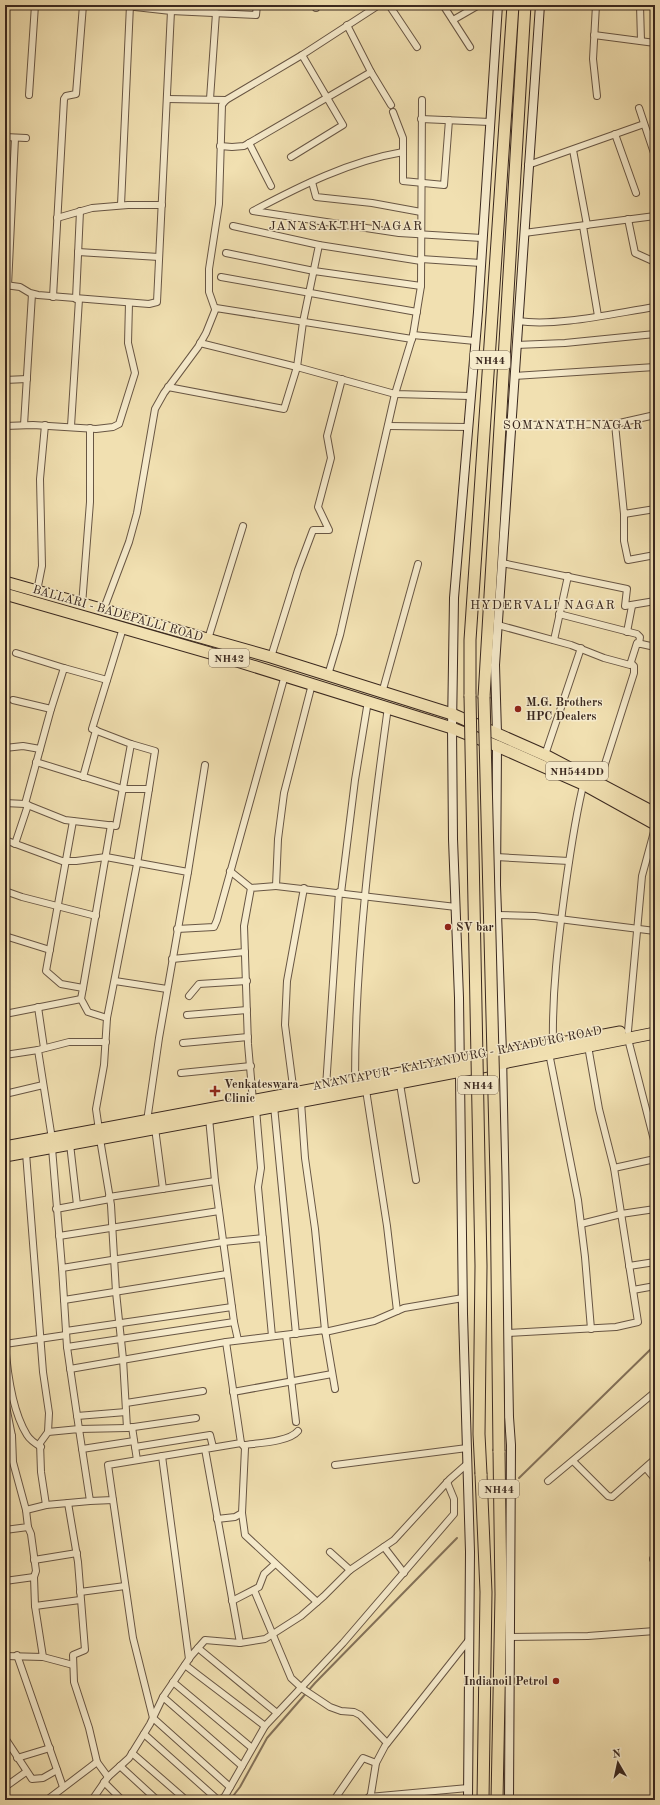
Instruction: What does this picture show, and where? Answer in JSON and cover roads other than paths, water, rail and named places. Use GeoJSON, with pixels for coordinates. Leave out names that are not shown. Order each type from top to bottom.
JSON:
{"type":"FeatureCollection","features":[{"type":"Feature","properties":{"kind":"highway","name":"NH44"},"geometry":{"type":"LineString","coordinates":[[483,1800],[486,1592],[479,1434],[481,1266],[476,943],[471,772],[470,640],[513,5]]}},
{"type":"Feature","properties":{"kind":"highway","name":"NH44"},"geometry":{"type":"LineString","coordinates":[[497,1800],[504,1730],[496,1161],[489,827],[484,729],[488,625],[526,5]]}},
{"type":"Feature","properties":{"kind":"highway","name":"BALLARI - BADEPALLI ROAD"},"geometry":{"type":"LineString","coordinates":[[5,582],[103,611],[208,639],[452,714]]}},
{"type":"Feature","properties":{"kind":"highway","name":"BALLARI - BADEPALLI ROAD"},"geometry":{"type":"LineString","coordinates":[[5,594],[285,675],[452,728]]}},
{"type":"Feature","properties":{"kind":"highway"},"geometry":{"type":"LineString","coordinates":[[274,672],[275,659]]}},
{"type":"Feature","properties":{"kind":"highway","name":"NH42"},"geometry":{"type":"LineString","coordinates":[[452,714],[497,733]]}},
{"type":"Feature","properties":{"kind":"highway","name":"NH42"},"geometry":{"type":"LineString","coordinates":[[452,728],[497,746]]}},
{"type":"Feature","properties":{"kind":"highway"},"geometry":{"type":"LineString","coordinates":[[497,733],[497,746]]}},
{"type":"Feature","properties":{"kind":"highway","name":"NH544DD"},"geometry":{"type":"LineString","coordinates":[[497,733],[545,756],[584,780],[655,813]]}},
{"type":"Feature","properties":{"kind":"highway","name":"NH544DD"},"geometry":{"type":"LineString","coordinates":[[497,746],[584,780]]}},
{"type":"Feature","properties":{"kind":"highway","name":"NH544DD"},"geometry":{"type":"LineString","coordinates":[[598,787],[655,824]]}},
{"type":"Feature","properties":{"kind":"highway","name":"ANANTAPUR - KALYANDURG - RAYADURG ROAD"},"geometry":{"type":"LineString","coordinates":[[551,1049],[588,1046],[655,1026]]}},
{"type":"Feature","properties":{"kind":"highway","name":"ANANTAPUR - KALYANDURG - RAYADURG ROAD"},"geometry":{"type":"LineString","coordinates":[[5,1148],[52,1143],[297,1098],[366,1090],[400,1084],[460,1067],[502,1058],[628,1035],[655,1033]]}},
{"type":"Feature","properties":{"kind":"highway","name":"ANANTAPUR - KALYANDURG - RAYADURG ROAD"},"geometry":{"type":"LineString","coordinates":[[151,1124],[208,1118],[254,1105],[274,1106],[326,1087],[460,1067]]}},
{"type":"Feature","properties":{"kind":"highway","name":"ANANTAPUR - KALYANDURG - RAYADURG ROAD"},"geometry":{"type":"LineString","coordinates":[[5,1156],[26,1153],[52,1143],[70,1144],[100,1134]]}},
{"type":"Feature","properties":{"kind":"street"},"geometry":{"type":"LineString","coordinates":[[29,95],[35,5]]}},
{"type":"Feature","properties":{"kind":"street"},"geometry":{"type":"LineString","coordinates":[[53,297],[64,98],[66,96],[76,94],[83,5]]}},
{"type":"Feature","properties":{"kind":"street"},"geometry":{"type":"LineString","coordinates":[[117,5],[256,15],[257,5]]}},
{"type":"Feature","properties":{"kind":"street"},"geometry":{"type":"LineString","coordinates":[[210,99],[214,13],[211,5]]}},
{"type":"Feature","properties":{"kind":"street"},"geometry":{"type":"LineString","coordinates":[[103,611],[130,542],[137,514],[155,409],[168,387],[200,343],[211,322],[215,309],[209,292],[209,269],[218,212],[221,108],[226,100],[302,55],[379,5]]}},
{"type":"Feature","properties":{"kind":"street"},"geometry":{"type":"LineString","coordinates":[[389,5],[417,47]]}},
{"type":"Feature","properties":{"kind":"street"},"geometry":{"type":"LineString","coordinates":[[443,5],[470,47]]}},
{"type":"Feature","properties":{"kind":"street"},"geometry":{"type":"LineString","coordinates":[[453,20],[479,5]]}},
{"type":"Feature","properties":{"kind":"street"},"geometry":{"type":"LineString","coordinates":[[468,1800],[468,1641],[470,1552],[463,1298],[460,1067],[452,714],[454,598],[481,263],[498,5]]}},
{"type":"Feature","properties":{"kind":"street"},"geometry":{"type":"LineString","coordinates":[[497,733],[495,665],[540,5]]}},
{"type":"Feature","properties":{"kind":"street"},"geometry":{"type":"LineString","coordinates":[[596,5],[594,77],[597,96]]}},
{"type":"Feature","properties":{"kind":"street"},"geometry":{"type":"LineString","coordinates":[[640,5],[641,41]]}},
{"type":"Feature","properties":{"kind":"street"},"geometry":{"type":"LineString","coordinates":[[121,205],[130,6]]}},
{"type":"Feature","properties":{"kind":"street"},"geometry":{"type":"LineString","coordinates":[[15,138],[6,285],[20,287],[32,294],[53,297],[129,303],[154,304],[157,302],[171,8]]}},
{"type":"Feature","properties":{"kind":"street"},"geometry":{"type":"LineString","coordinates":[[347,25],[371,72],[391,105]]}},
{"type":"Feature","properties":{"kind":"street"},"geometry":{"type":"LineString","coordinates":[[594,35],[655,43]]}},
{"type":"Feature","properties":{"kind":"street"},"geometry":{"type":"LineString","coordinates":[[291,157],[343,125],[302,55]]}},
{"type":"Feature","properties":{"kind":"street"},"geometry":{"type":"LineString","coordinates":[[220,146],[239,147],[249,143],[371,72]]}},
{"type":"Feature","properties":{"kind":"street"},"geometry":{"type":"LineString","coordinates":[[167,100],[226,100]]}},
{"type":"Feature","properties":{"kind":"street"},"geometry":{"type":"LineString","coordinates":[[328,675],[340,635],[395,394],[412,337],[421,286],[422,234],[420,182],[422,100]]}},
{"type":"Feature","properties":{"kind":"street"},"geometry":{"type":"LineString","coordinates":[[639,108],[655,156]]}},
{"type":"Feature","properties":{"kind":"street"},"geometry":{"type":"LineString","coordinates":[[393,112],[403,138],[403,181],[444,185],[449,120]]}},
{"type":"Feature","properties":{"kind":"street"},"geometry":{"type":"LineString","coordinates":[[421,119],[490,122]]}},
{"type":"Feature","properties":{"kind":"street"},"geometry":{"type":"LineString","coordinates":[[528,165],[644,124]]}},
{"type":"Feature","properties":{"kind":"street"},"geometry":{"type":"LineString","coordinates":[[615,134],[636,193]]}},
{"type":"Feature","properties":{"kind":"street"},"geometry":{"type":"LineString","coordinates":[[5,138],[26,138]]}},
{"type":"Feature","properties":{"kind":"street"},"geometry":{"type":"LineString","coordinates":[[249,143],[271,186]]}},
{"type":"Feature","properties":{"kind":"street"},"geometry":{"type":"LineString","coordinates":[[573,150],[598,316]]}},
{"type":"Feature","properties":{"kind":"street"},"geometry":{"type":"LineString","coordinates":[[404,152],[380,156],[312,182],[253,211],[399,233],[482,238]]}},
{"type":"Feature","properties":{"kind":"street"},"geometry":{"type":"LineString","coordinates":[[312,182],[316,197],[372,203],[421,212]]}},
{"type":"Feature","properties":{"kind":"street"},"geometry":{"type":"LineString","coordinates":[[57,218],[92,208],[121,205],[162,205]]}},
{"type":"Feature","properties":{"kind":"street"},"geometry":{"type":"LineString","coordinates":[[71,426],[78,299],[80,211]]}},
{"type":"Feature","properties":{"kind":"street"},"geometry":{"type":"LineString","coordinates":[[524,233],[655,216]]}},
{"type":"Feature","properties":{"kind":"street"},"geometry":{"type":"LineString","coordinates":[[628,219],[635,253],[646,260],[655,262]]}},
{"type":"Feature","properties":{"kind":"street"},"geometry":{"type":"LineString","coordinates":[[233,226],[319,245],[421,260],[481,263]]}},
{"type":"Feature","properties":{"kind":"street"},"geometry":{"type":"LineString","coordinates":[[168,387],[284,409],[297,367],[303,322],[319,245]]}},
{"type":"Feature","properties":{"kind":"street"},"geometry":{"type":"LineString","coordinates":[[78,252],[159,257]]}},
{"type":"Feature","properties":{"kind":"street"},"geometry":{"type":"LineString","coordinates":[[226,253],[314,271],[421,286]]}},
{"type":"Feature","properties":{"kind":"street"},"geometry":{"type":"LineString","coordinates":[[221,277],[416,312]]}},
{"type":"Feature","properties":{"kind":"street"},"geometry":{"type":"LineString","coordinates":[[24,425],[32,294]]}},
{"type":"Feature","properties":{"kind":"street"},"geometry":{"type":"LineString","coordinates":[[5,426],[44,425],[108,428],[118,424],[135,371],[128,343],[129,303]]}},
{"type":"Feature","properties":{"kind":"street"},"geometry":{"type":"LineString","coordinates":[[518,321],[528,323],[556,321],[655,307]]}},
{"type":"Feature","properties":{"kind":"street"},"geometry":{"type":"LineString","coordinates":[[215,309],[221,308],[303,322],[412,337],[475,341]]}},
{"type":"Feature","properties":{"kind":"street"},"geometry":{"type":"LineString","coordinates":[[516,345],[565,343],[655,334]]}},
{"type":"Feature","properties":{"kind":"street"},"geometry":{"type":"LineString","coordinates":[[200,343],[297,367],[395,394],[470,396]]}},
{"type":"Feature","properties":{"kind":"street"},"geometry":{"type":"LineString","coordinates":[[514,376],[655,368]]}},
{"type":"Feature","properties":{"kind":"street"},"geometry":{"type":"LineString","coordinates":[[5,380],[27,379]]}},
{"type":"Feature","properties":{"kind":"street"},"geometry":{"type":"LineString","coordinates":[[275,659],[298,570],[313,530],[329,530],[318,507],[332,458],[327,436],[342,379]]}},
{"type":"Feature","properties":{"kind":"street"},"geometry":{"type":"LineString","coordinates":[[511,426],[615,424],[655,414]]}},
{"type":"Feature","properties":{"kind":"street"},"geometry":{"type":"LineString","coordinates":[[615,424],[624,514],[624,540],[628,560],[655,555]]}},
{"type":"Feature","properties":{"kind":"street"},"geometry":{"type":"LineString","coordinates":[[37,591],[42,566],[40,479],[44,425]]}},
{"type":"Feature","properties":{"kind":"street"},"geometry":{"type":"LineString","coordinates":[[388,426],[467,427]]}},
{"type":"Feature","properties":{"kind":"street"},"geometry":{"type":"LineString","coordinates":[[82,605],[90,502],[90,428]]}},
{"type":"Feature","properties":{"kind":"street"},"geometry":{"type":"LineString","coordinates":[[624,514],[655,509]]}},
{"type":"Feature","properties":{"kind":"street"},"geometry":{"type":"LineString","coordinates":[[208,639],[243,526]]}},
{"type":"Feature","properties":{"kind":"street"},"geometry":{"type":"LineString","coordinates":[[502,563],[627,589],[625,606],[655,601]]}},
{"type":"Feature","properties":{"kind":"street"},"geometry":{"type":"LineString","coordinates":[[382,692],[418,564]]}},
{"type":"Feature","properties":{"kind":"street"},"geometry":{"type":"LineString","coordinates":[[554,640],[568,576]]}},
{"type":"Feature","properties":{"kind":"street"},"geometry":{"type":"LineString","coordinates":[[627,632],[632,606]]}},
{"type":"Feature","properties":{"kind":"street"},"geometry":{"type":"LineString","coordinates":[[559,614],[640,635],[639,644],[637,643],[631,663],[634,666],[634,673],[598,787]]}},
{"type":"Feature","properties":{"kind":"street"},"geometry":{"type":"LineString","coordinates":[[498,625],[581,648],[604,658],[630,665],[631,663]]}},
{"type":"Feature","properties":{"kind":"street"},"geometry":{"type":"LineString","coordinates":[[123,628],[92,729],[131,744],[155,751],[137,864],[107,1018],[104,1065],[96,1109],[110,1198],[116,1292],[124,1359],[126,1412],[137,1460]]}},
{"type":"Feature","properties":{"kind":"street"},"geometry":{"type":"LineString","coordinates":[[639,644],[655,647]]}},
{"type":"Feature","properties":{"kind":"street"},"geometry":{"type":"LineString","coordinates":[[545,756],[581,648]]}},
{"type":"Feature","properties":{"kind":"street"},"geometry":{"type":"LineString","coordinates":[[16,652],[107,680]]}},
{"type":"Feature","properties":{"kind":"street"},"geometry":{"type":"LineString","coordinates":[[15,844],[36,762],[64,668]]}},
{"type":"Feature","properties":{"kind":"street"},"geometry":{"type":"LineString","coordinates":[[177,929],[214,927],[285,675]]}},
{"type":"Feature","properties":{"kind":"street"},"geometry":{"type":"LineString","coordinates":[[276,886],[278,839],[284,793],[312,684]]}},
{"type":"Feature","properties":{"kind":"street"},"geometry":{"type":"LineString","coordinates":[[13,700],[51,709]]}},
{"type":"Feature","properties":{"kind":"street"},"geometry":{"type":"LineString","coordinates":[[326,1087],[340,892],[355,780],[368,701]]}},
{"type":"Feature","properties":{"kind":"street"},"geometry":{"type":"LineString","coordinates":[[355,1082],[355,1025],[366,896],[388,708]]}},
{"type":"Feature","properties":{"kind":"street"},"geometry":{"type":"LineString","coordinates":[[83,777],[96,730]]}},
{"type":"Feature","properties":{"kind":"street"},"geometry":{"type":"LineString","coordinates":[[5,803],[26,805],[65,820],[116,826],[131,744]]}},
{"type":"Feature","properties":{"kind":"street"},"geometry":{"type":"LineString","coordinates":[[5,748],[23,746],[40,748]]}},
{"type":"Feature","properties":{"kind":"street"},"geometry":{"type":"LineString","coordinates":[[497,746],[497,915],[502,1058],[512,1516],[510,1637],[504,1730],[509,1800]]}},
{"type":"Feature","properties":{"kind":"street"},"geometry":{"type":"LineString","coordinates":[[36,762],[123,789],[149,789]]}},
{"type":"Feature","properties":{"kind":"street"},"geometry":{"type":"LineString","coordinates":[[163,1189],[151,1124],[167,988],[188,872],[205,765]]}},
{"type":"Feature","properties":{"kind":"street"},"geometry":{"type":"LineString","coordinates":[[584,780],[569,861],[561,920],[552,1002],[551,1049],[581,1224],[591,1329]]}},
{"type":"Feature","properties":{"kind":"street"},"geometry":{"type":"LineString","coordinates":[[73,821],[46,971],[61,984],[83,988]]}},
{"type":"Feature","properties":{"kind":"street"},"geometry":{"type":"LineString","coordinates":[[107,1018],[88,1012],[81,999],[111,825]]}},
{"type":"Feature","properties":{"kind":"street"},"geometry":{"type":"LineString","coordinates":[[655,828],[642,876],[628,1035],[655,1144]]}},
{"type":"Feature","properties":{"kind":"street"},"geometry":{"type":"LineString","coordinates":[[5,840],[66,861],[106,857],[137,864],[188,872]]}},
{"type":"Feature","properties":{"kind":"street"},"geometry":{"type":"LineString","coordinates":[[496,857],[569,861]]}},
{"type":"Feature","properties":{"kind":"street"},"geometry":{"type":"LineString","coordinates":[[230,871],[251,888],[276,886],[304,888],[456,907]]}},
{"type":"Feature","properties":{"kind":"street"},"geometry":{"type":"LineString","coordinates":[[251,888],[244,926],[248,1037],[261,1161],[258,1187],[272,1336]]}},
{"type":"Feature","properties":{"kind":"street"},"geometry":{"type":"LineString","coordinates":[[304,888],[287,981],[285,1025],[297,1098],[315,1229],[325,1331],[335,1389]]}},
{"type":"Feature","properties":{"kind":"street"},"geometry":{"type":"LineString","coordinates":[[5,891],[96,916]]}},
{"type":"Feature","properties":{"kind":"street"},"geometry":{"type":"LineString","coordinates":[[497,915],[535,916],[655,931]]}},
{"type":"Feature","properties":{"kind":"street"},"geometry":{"type":"LineString","coordinates":[[5,936],[50,950]]}},
{"type":"Feature","properties":{"kind":"street"},"geometry":{"type":"LineString","coordinates":[[172,959],[245,952]]}},
{"type":"Feature","properties":{"kind":"street"},"geometry":{"type":"LineString","coordinates":[[115,981],[167,988]]}},
{"type":"Feature","properties":{"kind":"street"},"geometry":{"type":"LineString","coordinates":[[189,996],[199,984],[246,981]]}},
{"type":"Feature","properties":{"kind":"street"},"geometry":{"type":"LineString","coordinates":[[5,1014],[81,999]]}},
{"type":"Feature","properties":{"kind":"street"},"geometry":{"type":"LineString","coordinates":[[38,1007],[43,1085],[52,1143],[67,1347],[90,1502]]}},
{"type":"Feature","properties":{"kind":"street"},"geometry":{"type":"LineString","coordinates":[[187,1015],[247,1010]]}},
{"type":"Feature","properties":{"kind":"street"},"geometry":{"type":"LineString","coordinates":[[183,1043],[248,1037]]}},
{"type":"Feature","properties":{"kind":"street"},"geometry":{"type":"LineString","coordinates":[[5,1055],[41,1049],[69,1042],[106,1042]]}},
{"type":"Feature","properties":{"kind":"street"},"geometry":{"type":"LineString","coordinates":[[507,1333],[616,1327],[638,1322],[614,1168],[599,1109],[588,1046]]}},
{"type":"Feature","properties":{"kind":"street"},"geometry":{"type":"LineString","coordinates":[[181,1073],[251,1066]]}},
{"type":"Feature","properties":{"kind":"street"},"geometry":{"type":"LineString","coordinates":[[400,1084],[416,1180]]}},
{"type":"Feature","properties":{"kind":"street"},"geometry":{"type":"LineString","coordinates":[[5,1094],[43,1085]]}},
{"type":"Feature","properties":{"kind":"street"},"geometry":{"type":"LineString","coordinates":[[366,1090],[387,1226],[397,1311]]}},
{"type":"Feature","properties":{"kind":"street"},"geometry":{"type":"LineString","coordinates":[[274,1106],[296,1334]]}},
{"type":"Feature","properties":{"kind":"street"},"geometry":{"type":"LineString","coordinates":[[208,1118],[227,1274],[238,1340]]}},
{"type":"Feature","properties":{"kind":"street"},"geometry":{"type":"LineString","coordinates":[[70,1144],[77,1205]]}},
{"type":"Feature","properties":{"kind":"street"},"geometry":{"type":"LineString","coordinates":[[26,1153],[43,1372],[49,1413],[48,1432],[40,1443],[41,1472],[46,1505]]}},
{"type":"Feature","properties":{"kind":"street"},"geometry":{"type":"LineString","coordinates":[[614,1168],[655,1159]]}},
{"type":"Feature","properties":{"kind":"street"},"geometry":{"type":"LineString","coordinates":[[56,1209],[110,1198],[215,1181]]}},
{"type":"Feature","properties":{"kind":"street"},"geometry":{"type":"LineString","coordinates":[[581,1224],[621,1214],[655,1209]]}},
{"type":"Feature","properties":{"kind":"street"},"geometry":{"type":"LineString","coordinates":[[59,1236],[219,1211]]}},
{"type":"Feature","properties":{"kind":"street"},"geometry":{"type":"LineString","coordinates":[[62,1268],[114,1261],[223,1242],[263,1238]]}},
{"type":"Feature","properties":{"kind":"street"},"geometry":{"type":"LineString","coordinates":[[629,1266],[655,1262]]}},
{"type":"Feature","properties":{"kind":"street"},"geometry":{"type":"LineString","coordinates":[[64,1300],[227,1274]]}},
{"type":"Feature","properties":{"kind":"street"},"geometry":{"type":"LineString","coordinates":[[633,1290],[655,1286]]}},
{"type":"Feature","properties":{"kind":"street"},"geometry":{"type":"LineString","coordinates":[[70,1368],[238,1340],[325,1331],[374,1321],[397,1311],[463,1298]]}},
{"type":"Feature","properties":{"kind":"street"},"geometry":{"type":"LineString","coordinates":[[41,1447],[27,1436],[19,1418],[7,1376],[5,1343],[120,1323],[232,1307]]}},
{"type":"Feature","properties":{"kind":"street"},"geometry":{"type":"LineString","coordinates":[[67,1347],[122,1340],[234,1322]]}},
{"type":"Feature","properties":{"kind":"street"},"geometry":{"type":"LineString","coordinates":[[286,1335],[296,1422]]}},
{"type":"Feature","properties":{"kind":"street"},"geometry":{"type":"LineString","coordinates":[[226,1342],[242,1444],[246,1448],[242,1513],[245,1535],[317,1602]]}},
{"type":"Feature","properties":{"kind":"street"},"geometry":{"type":"LineString","coordinates":[[233,1392],[291,1380],[332,1374]]}},
{"type":"Feature","properties":{"kind":"street"},"geometry":{"type":"LineString","coordinates":[[126,1403],[203,1391]]}},
{"type":"Feature","properties":{"kind":"street"},"geometry":{"type":"LineString","coordinates":[[548,1481],[654,1395]]}},
{"type":"Feature","properties":{"kind":"street"},"geometry":{"type":"LineString","coordinates":[[5,1402],[8,1436],[13,1462],[26,1510],[28,1527],[31,1534],[36,1571],[34,1577],[35,1606],[43,1657]]}},
{"type":"Feature","properties":{"kind":"street"},"geometry":{"type":"LineString","coordinates":[[77,1416],[126,1412]]}},
{"type":"Feature","properties":{"kind":"street"},"geometry":{"type":"LineString","coordinates":[[48,1432],[79,1429],[129,1428],[196,1418]]}},
{"type":"Feature","properties":{"kind":"street"},"geometry":{"type":"LineString","coordinates":[[230,1787],[153,1718],[133,1638],[108,1465],[213,1447],[287,1438],[295,1435],[298,1430]]}},
{"type":"Feature","properties":{"kind":"street"},"geometry":{"type":"LineString","coordinates":[[82,1449],[210,1436],[213,1447]]}},
{"type":"Feature","properties":{"kind":"street"},"geometry":{"type":"LineString","coordinates":[[335,1466],[467,1448]]}},
{"type":"Feature","properties":{"kind":"street"},"geometry":{"type":"LineString","coordinates":[[205,1449],[240,1643]]}},
{"type":"Feature","properties":{"kind":"street"},"geometry":{"type":"LineString","coordinates":[[162,1456],[189,1659]]}},
{"type":"Feature","properties":{"kind":"street"},"geometry":{"type":"LineString","coordinates":[[573,1461],[608,1496],[612,1497],[655,1459]]}},
{"type":"Feature","properties":{"kind":"street"},"geometry":{"type":"LineString","coordinates":[[95,1799],[106,1780],[132,1753],[153,1718],[163,1697],[189,1659],[206,1640],[240,1643],[265,1639],[301,1616],[350,1570],[394,1540],[447,1482],[467,1464]]}},
{"type":"Feature","properties":{"kind":"street"},"geometry":{"type":"LineString","coordinates":[[646,1468],[655,1478]]}},
{"type":"Feature","properties":{"kind":"street"},"geometry":{"type":"LineString","coordinates":[[144,1734],[219,1800],[230,1787],[265,1726],[343,1643],[454,1514],[454,1499],[447,1482]]}},
{"type":"Feature","properties":{"kind":"street"},"geometry":{"type":"LineString","coordinates":[[26,1510],[46,1505],[113,1500]]}},
{"type":"Feature","properties":{"kind":"street"},"geometry":{"type":"LineString","coordinates":[[68,1504],[77,1553],[85,1650],[73,1655],[74,1682],[89,1728],[97,1762],[106,1780],[122,1800]]}},
{"type":"Feature","properties":{"kind":"street"},"geometry":{"type":"LineString","coordinates":[[217,1519],[235,1517],[242,1513]]}},
{"type":"Feature","properties":{"kind":"street"},"geometry":{"type":"LineString","coordinates":[[5,1530],[28,1527]]}},
{"type":"Feature","properties":{"kind":"street"},"geometry":{"type":"LineString","coordinates":[[384,1547],[404,1572]]}},
{"type":"Feature","properties":{"kind":"street"},"geometry":{"type":"LineString","coordinates":[[330,1552],[350,1570]]}},
{"type":"Feature","properties":{"kind":"street"},"geometry":{"type":"LineString","coordinates":[[34,1560],[77,1553]]}},
{"type":"Feature","properties":{"kind":"street"},"geometry":{"type":"LineString","coordinates":[[232,1601],[254,1590],[261,1584],[265,1572],[275,1564]]}},
{"type":"Feature","properties":{"kind":"street"},"geometry":{"type":"LineString","coordinates":[[5,1581],[34,1577]]}},
{"type":"Feature","properties":{"kind":"street"},"geometry":{"type":"LineString","coordinates":[[80,1592],[125,1586]]}},
{"type":"Feature","properties":{"kind":"street"},"geometry":{"type":"LineString","coordinates":[[254,1590],[274,1634],[288,1674],[302,1688],[335,1709],[360,1715],[387,1743]]}},
{"type":"Feature","properties":{"kind":"street"},"geometry":{"type":"LineString","coordinates":[[35,1606],[80,1600]]}},
{"type":"Feature","properties":{"kind":"street"},"geometry":{"type":"LineString","coordinates":[[510,1637],[588,1636],[655,1631]]}},
{"type":"Feature","properties":{"kind":"street"},"geometry":{"type":"LineString","coordinates":[[468,1641],[387,1743],[376,1763],[369,1798],[468,1788]]}},
{"type":"Feature","properties":{"kind":"street"},"geometry":{"type":"LineString","coordinates":[[198,1648],[278,1713]]}},
{"type":"Feature","properties":{"kind":"street"},"geometry":{"type":"LineString","coordinates":[[5,1656],[17,1655],[43,1657],[73,1664]]}},
{"type":"Feature","properties":{"kind":"street"},"geometry":{"type":"LineString","coordinates":[[17,1655],[63,1787]]}},
{"type":"Feature","properties":{"kind":"street"},"geometry":{"type":"LineString","coordinates":[[185,1665],[265,1726]]}},
{"type":"Feature","properties":{"kind":"street"},"geometry":{"type":"LineString","coordinates":[[173,1682],[252,1748]]}},
{"type":"Feature","properties":{"kind":"street"},"geometry":{"type":"LineString","coordinates":[[163,1697],[242,1766]]}},
{"type":"Feature","properties":{"kind":"street"},"geometry":{"type":"LineString","coordinates":[[5,1738],[32,1779],[37,1780],[57,1770]]}},
{"type":"Feature","properties":{"kind":"street"},"geometry":{"type":"LineString","coordinates":[[17,1758],[50,1748]]}},
{"type":"Feature","properties":{"kind":"street"},"geometry":{"type":"LineString","coordinates":[[132,1753],[186,1800]]}},
{"type":"Feature","properties":{"kind":"street"},"geometry":{"type":"LineString","coordinates":[[334,1800],[363,1758],[376,1763]]}},
{"type":"Feature","properties":{"kind":"street"},"geometry":{"type":"LineString","coordinates":[[47,1800],[97,1762]]}},
{"type":"Feature","properties":{"kind":"street"},"geometry":{"type":"LineString","coordinates":[[120,1766],[157,1800]]}},
{"type":"Feature","properties":{"kind":"street"},"geometry":{"type":"LineString","coordinates":[[5,1787],[26,1772]]}},
{"type":"Feature","properties":{"kind":"street"},"geometry":{"type":"LineString","coordinates":[[422,1793],[422,1800]]}},
{"type":"Feature","properties":{"kind":"waterway"},"geometry":{"type":"LineString","coordinates":[[519,1478],[655,1345]]}},
{"type":"Feature","properties":{"kind":"waterway"},"geometry":{"type":"LineString","coordinates":[[230,1800],[240,1787],[267,1738],[315,1683],[457,1538]]}},
{"type":"Feature","properties":{"kind":"place","name":"M.G. Brothers HPC Dealers"},"geometry":{"type":"Point","coordinates":[518,709]}},
{"type":"Feature","properties":{"kind":"place","name":"SV bar"},"geometry":{"type":"Point","coordinates":[448,927]}},
{"type":"Feature","properties":{"kind":"place","name":"Venkateswara Clinic"},"geometry":{"type":"Point","coordinates":[215,1091]}},
{"type":"Feature","properties":{"kind":"place","name":"Indianoil Petrol"},"geometry":{"type":"Point","coordinates":[556,1681]}},
{"type":"Feature","properties":{"kind":"district","name":"JANASAKTHI NAGAR"},"geometry":{"type":"Point","coordinates":[346,225]}},
{"type":"Feature","properties":{"kind":"district","name":"SOMANATH NAGAR"},"geometry":{"type":"Point","coordinates":[573,424]}},
{"type":"Feature","properties":{"kind":"district","name":"HYDERVALI NAGAR"},"geometry":{"type":"Point","coordinates":[543,604]}}]}
